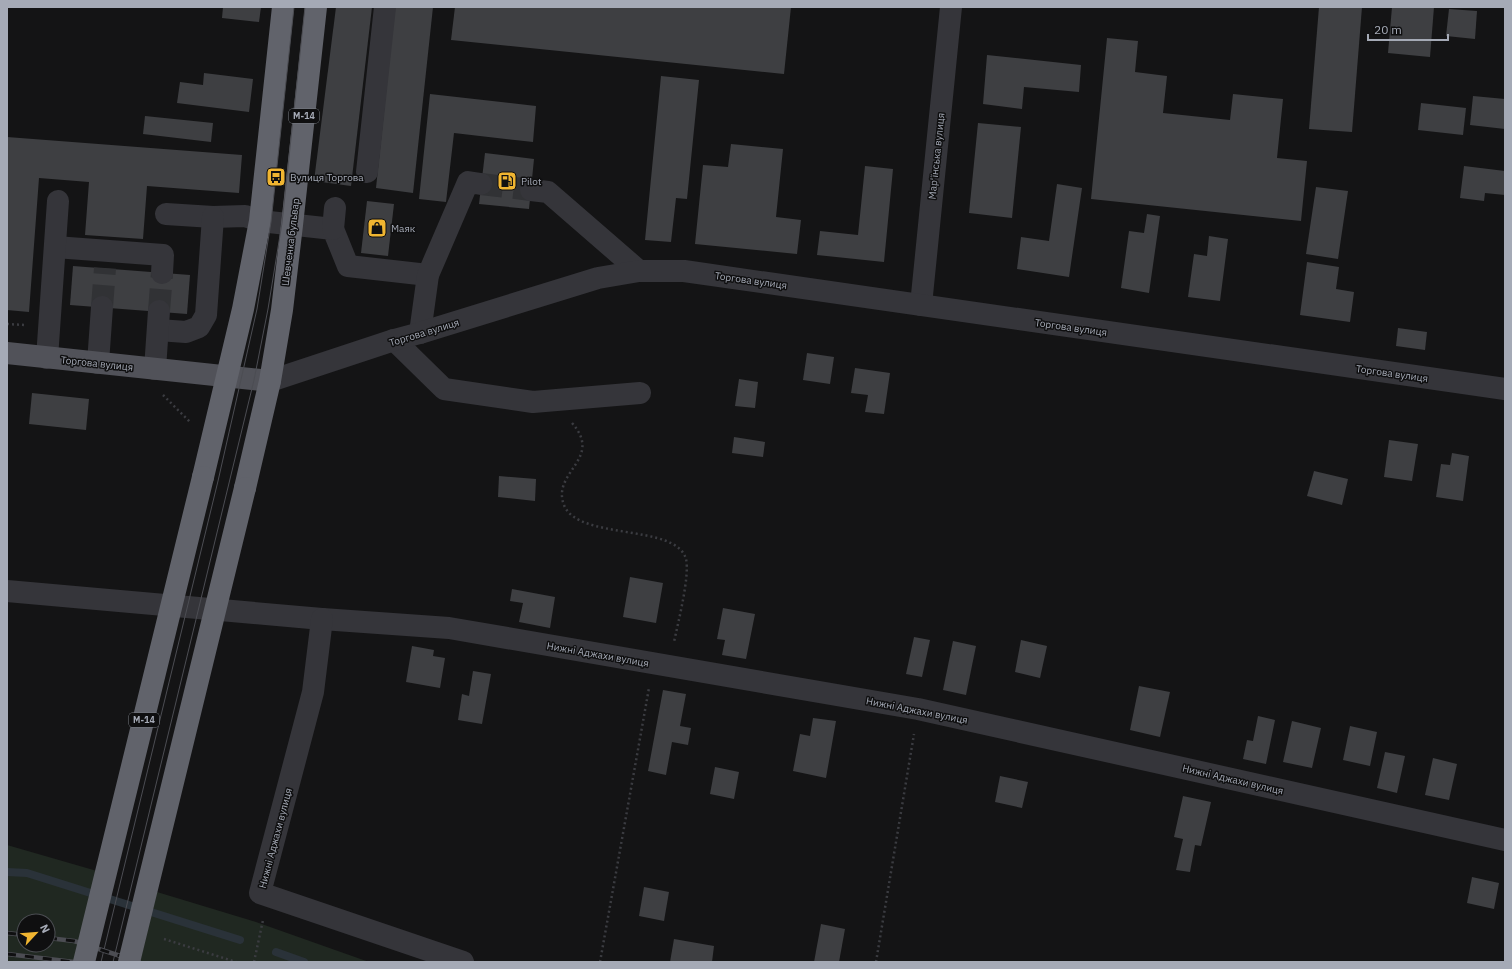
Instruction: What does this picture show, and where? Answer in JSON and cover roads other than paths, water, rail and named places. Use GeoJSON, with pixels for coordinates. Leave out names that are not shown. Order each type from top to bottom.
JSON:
{"type":"FeatureCollection","features":[{"type":"Feature","properties":{"kind":"highway","name":"М-14"},"geometry":{"type":"LineString","coordinates":[[84,962],[243,309],[260,221],[283,7]]}},
{"type":"Feature","properties":{"kind":"highway","name":"Шевченка бульвар"},"geometry":{"type":"LineString","coordinates":[[270,381],[282,310],[316,7]]}},
{"type":"Feature","properties":{"kind":"highway","name":"М-14"},"geometry":{"type":"LineString","coordinates":[[129,962],[270,381]]}},
{"type":"Feature","properties":{"kind":"main road","name":"Торгова вулиця"},"geometry":{"type":"LineString","coordinates":[[7,353],[270,381]]}},
{"type":"Feature","properties":{"kind":"street"},"geometry":{"type":"LineString","coordinates":[[368,172],[386,7]]}},
{"type":"Feature","properties":{"kind":"street","name":"Мар'їнська вулиця"},"geometry":{"type":"LineString","coordinates":[[921,305],[951,7]]}},
{"type":"Feature","properties":{"kind":"street"},"geometry":{"type":"LineString","coordinates":[[420,334],[428,275],[468,182],[481,184]]}},
{"type":"Feature","properties":{"kind":"street"},"geometry":{"type":"LineString","coordinates":[[531,190],[548,192],[638,271]]}},
{"type":"Feature","properties":{"kind":"street"},"geometry":{"type":"LineString","coordinates":[[47,358],[58,201]]}},
{"type":"Feature","properties":{"kind":"street"},"geometry":{"type":"LineString","coordinates":[[166,214],[213,217],[245,216],[260,221],[292,225],[334,219],[348,266],[428,275]]}},
{"type":"Feature","properties":{"kind":"street"},"geometry":{"type":"LineString","coordinates":[[155,369],[158,321],[186,332],[199,327],[206,315],[213,217]]}},
{"type":"Feature","properties":{"kind":"street"},"geometry":{"type":"LineString","coordinates":[[55,247],[105,260],[163,255],[162,273]]}},
{"type":"Feature","properties":{"kind":"street","name":"Торгова вулиця"},"geometry":{"type":"LineString","coordinates":[[270,381],[394,340],[420,334],[598,278],[638,271],[684,271],[1505,390]]}},
{"type":"Feature","properties":{"kind":"street"},"geometry":{"type":"LineString","coordinates":[[98,363],[102,307]]}},
{"type":"Feature","properties":{"kind":"street"},"geometry":{"type":"LineString","coordinates":[[394,340],[444,389],[533,402],[640,393]]}},
{"type":"Feature","properties":{"kind":"street","name":"Нижні Аджахи вулиця"},"geometry":{"type":"LineString","coordinates":[[7,592],[322,619],[449,628],[918,709],[1505,840]]}},
{"type":"Feature","properties":{"kind":"street","name":"Нижні Аджахи вулиця"},"geometry":{"type":"LineString","coordinates":[[322,619],[313,692],[260,894],[463,962]]}},
{"type":"Feature","properties":{"kind":"waterway"},"geometry":{"type":"LineString","coordinates":[[7,872],[27,873],[240,940]]}},
{"type":"Feature","properties":{"kind":"waterway"},"geometry":{"type":"LineString","coordinates":[[276,952],[304,962]]}},
{"type":"Feature","properties":{"kind":"tunnel"},"geometry":{"type":"LineString","coordinates":[[481,184],[531,190]]}},
{"type":"Feature","properties":{"kind":"tunnel"},"geometry":{"type":"LineString","coordinates":[[102,307],[105,268]]}},
{"type":"Feature","properties":{"kind":"tunnel"},"geometry":{"type":"LineString","coordinates":[[159,311],[162,273]]}},
{"type":"Feature","properties":{"kind":"tram line"},"geometry":{"type":"LineString","coordinates":[[101,962],[218,481],[257,309],[271,222],[294,7]]}},
{"type":"Feature","properties":{"kind":"tram line"},"geometry":{"type":"LineString","coordinates":[[113,962],[254,380],[268,309],[282,223],[305,7]]}},
{"type":"Feature","properties":{"kind":"railway"},"geometry":{"type":"LineString","coordinates":[[7,933],[16,934]]}},
{"type":"Feature","properties":{"kind":"railway"},"geometry":{"type":"LineString","coordinates":[[56,939],[74,941],[139,962]]}},
{"type":"Feature","properties":{"kind":"railway"},"geometry":{"type":"LineString","coordinates":[[7,954],[74,962]]}},
{"type":"Feature","properties":{"kind":"place","name":"Вулиця Торгова"},"geometry":{"type":"Point","coordinates":[276,177]}},
{"type":"Feature","properties":{"kind":"place","name":"Pilot"},"geometry":{"type":"Point","coordinates":[507,181]}},
{"type":"Feature","properties":{"kind":"place","name":"Маяк"},"geometry":{"type":"Point","coordinates":[377,228]}}]}
